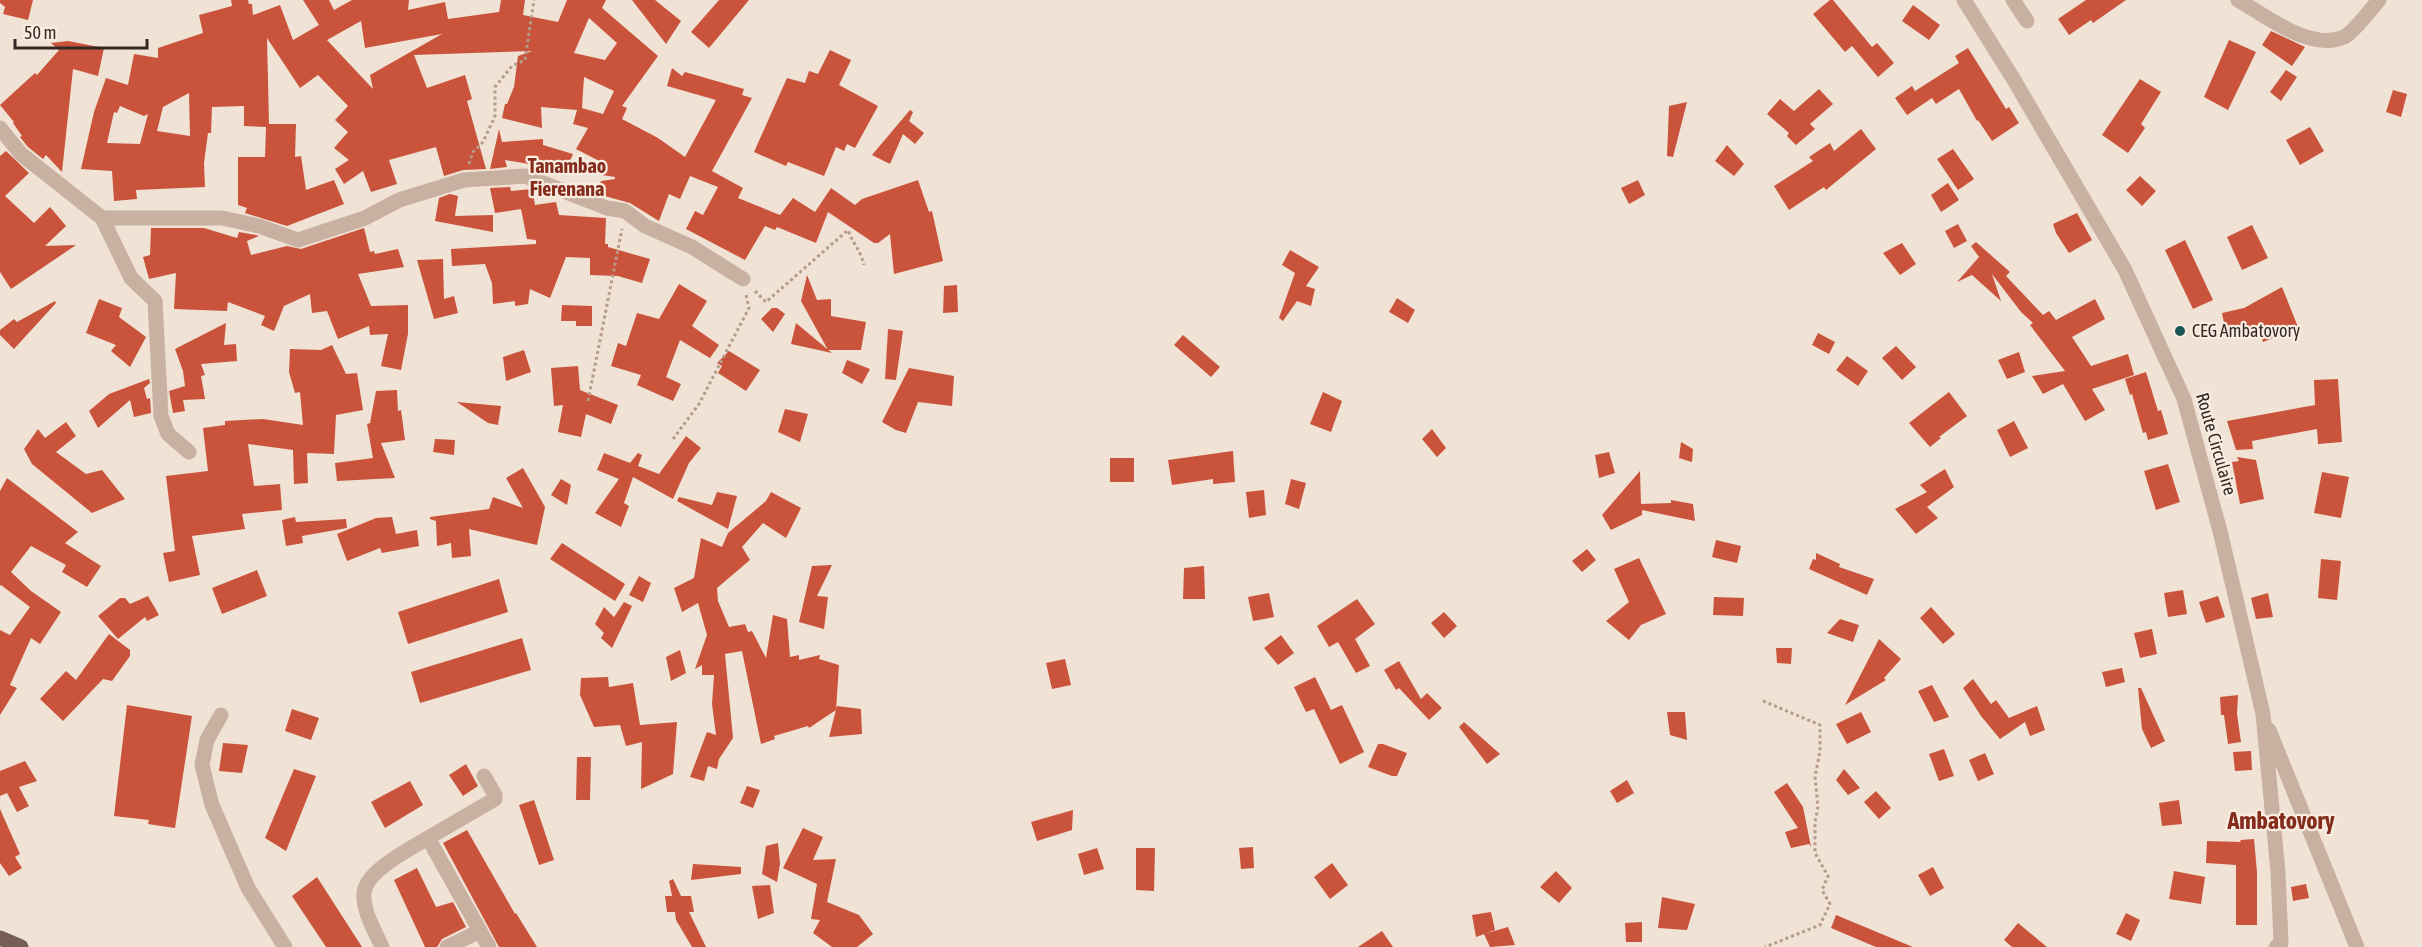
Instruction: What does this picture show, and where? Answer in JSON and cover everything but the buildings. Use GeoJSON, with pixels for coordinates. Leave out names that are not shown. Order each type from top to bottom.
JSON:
{"type":"FeatureCollection","features":[{"type":"Feature","properties":{"kind":"main road"},"geometry":{"type":"LineString","coordinates":[[0,938],[21,947]]}},
{"type":"Feature","properties":{"kind":"street","name":"Route Circulaire"},"geometry":{"type":"LineString","coordinates":[[1964,0],[2014,80],[2125,270],[2184,399],[2220,531],[2263,714],[2278,872],[2281,943],[2276,947]]}},
{"type":"Feature","properties":{"kind":"street"},"geometry":{"type":"LineString","coordinates":[[2013,0],[2027,21]]}},
{"type":"Feature","properties":{"kind":"street"},"geometry":{"type":"LineString","coordinates":[[2238,0],[2280,25],[2315,41],[2345,37],[2379,0]]}},
{"type":"Feature","properties":{"kind":"street"},"geometry":{"type":"LineString","coordinates":[[0,128],[21,154],[102,218],[131,278],[155,301],[161,416],[168,434],[189,452]]}},
{"type":"Feature","properties":{"kind":"street"},"geometry":{"type":"LineString","coordinates":[[102,218],[222,218],[259,226],[298,240],[365,218],[399,200],[464,180],[525,176],[607,208],[625,211],[645,226],[692,247],[743,279]]}},
{"type":"Feature","properties":{"kind":"street"},"geometry":{"type":"LineString","coordinates":[[2263,714],[2357,947]]}},
{"type":"Feature","properties":{"kind":"street"},"geometry":{"type":"LineString","coordinates":[[221,715],[207,740],[202,765],[212,805],[248,888],[285,947]]}},
{"type":"Feature","properties":{"kind":"street"},"geometry":{"type":"LineString","coordinates":[[382,947],[365,907],[364,892],[373,874],[428,838],[495,799],[484,776]]}},
{"type":"Feature","properties":{"kind":"street"},"geometry":{"type":"LineString","coordinates":[[428,838],[489,947]]}},
{"type":"Feature","properties":{"kind":"street"},"geometry":{"type":"LineString","coordinates":[[447,947],[480,931]]}},
{"type":"Feature","properties":{"kind":"path"},"geometry":{"type":"LineString","coordinates":[[464,180],[473,152],[483,142],[495,116],[495,87],[512,66],[525,60],[534,0]]}},
{"type":"Feature","properties":{"kind":"path"},"geometry":{"type":"LineString","coordinates":[[588,401],[625,211]]}},
{"type":"Feature","properties":{"kind":"path"},"geometry":{"type":"LineString","coordinates":[[743,279],[766,302],[848,230],[852,241],[860,250],[864,265]]}},
{"type":"Feature","properties":{"kind":"path"},"geometry":{"type":"LineString","coordinates":[[673,439],[699,404],[749,309],[743,279]]}},
{"type":"Feature","properties":{"kind":"path"},"geometry":{"type":"LineString","coordinates":[[1763,701],[1820,725],[1820,751],[1815,777],[1818,807],[1815,822],[1815,853],[1828,876],[1822,890],[1830,904],[1820,926],[1765,947]]}},
{"type":"Feature","properties":{"kind":"place","name":"CEG Ambatovory"},"geometry":{"type":"Point","coordinates":[2180,331]}},
{"type":"Feature","properties":{"kind":"district","name":"Tanambao Fierenana"},"geometry":{"type":"Point","coordinates":[567,178]}},
{"type":"Feature","properties":{"kind":"district","name":"Ambatovory"},"geometry":{"type":"Point","coordinates":[2281,821]}}]}
